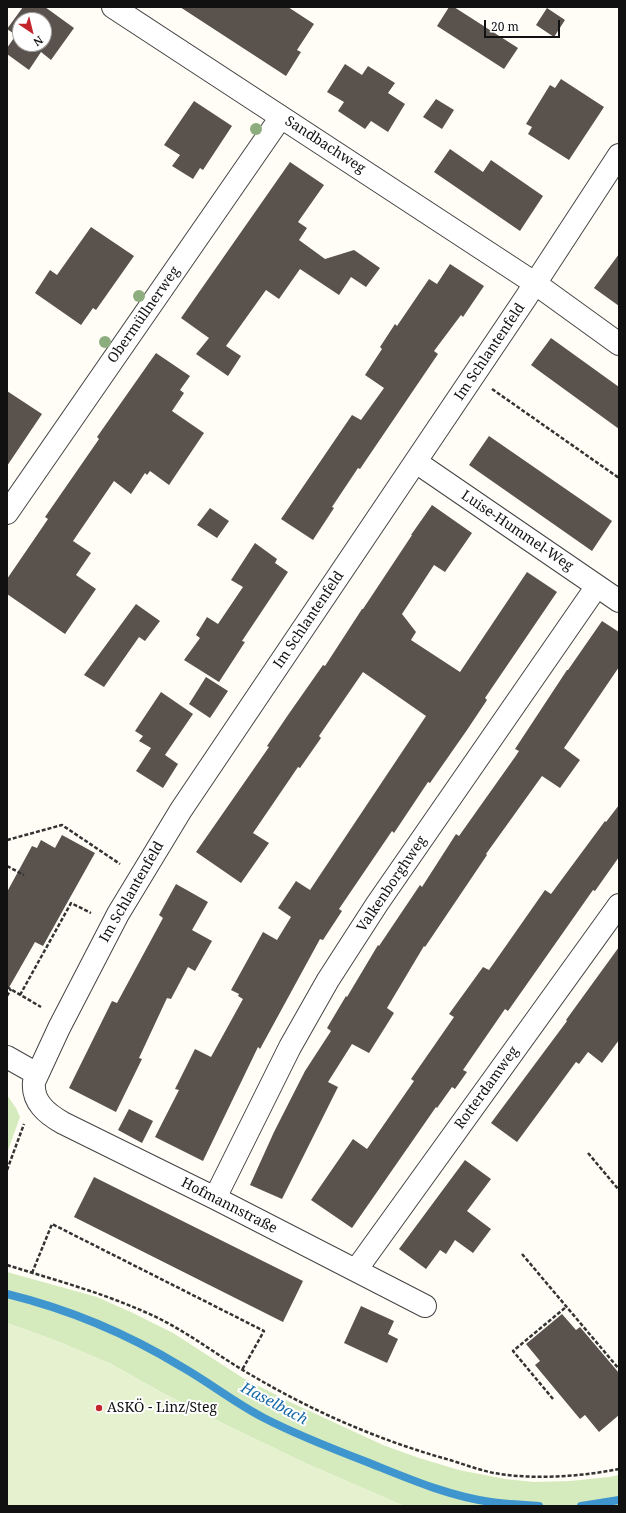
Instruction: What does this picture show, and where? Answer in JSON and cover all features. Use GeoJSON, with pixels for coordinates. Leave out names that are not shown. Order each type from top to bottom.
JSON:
{"type":"FeatureCollection","features":[{"type":"Feature","properties":{"kind":"street","name":"Sandbachweg"},"geometry":{"type":"LineString","coordinates":[[113,7],[536,284],[619,344]]}},
{"type":"Feature","properties":{"kind":"street","name":"Obermüllnerweg"},"geometry":{"type":"LineString","coordinates":[[7,513],[281,117]]}},
{"type":"Feature","properties":{"kind":"street","name":"Im Schlantenfeld"},"geometry":{"type":"LineString","coordinates":[[32,1110],[33,1089],[37,1074],[92,962],[124,904],[181,810],[536,284],[619,155]]}},
{"type":"Feature","properties":{"kind":"street","name":"Luise-Hummel-Weg"},"geometry":{"type":"LineString","coordinates":[[416,462],[619,601]]}},
{"type":"Feature","properties":{"kind":"street","name":"Valkenborghweg"},"geometry":{"type":"LineString","coordinates":[[214,1198],[290,1047],[334,970],[377,904],[597,586]]}},
{"type":"Feature","properties":{"kind":"street","name":"Rotterdamweg"},"geometry":{"type":"LineString","coordinates":[[356,1270],[619,906]]}},
{"type":"Feature","properties":{"kind":"street"},"geometry":{"type":"LineString","coordinates":[[7,1057],[37,1074]]}},
{"type":"Feature","properties":{"kind":"street","name":"Hofmannstraße"},"geometry":{"type":"LineString","coordinates":[[32,1110],[48,1113],[63,1123],[425,1306]]}},
{"type":"Feature","properties":{"kind":"path"},"geometry":{"type":"LineString","coordinates":[[488,387],[619,478]]}},
{"type":"Feature","properties":{"kind":"path"},"geometry":{"type":"LineString","coordinates":[[7,840],[62,825],[120,864]]}},
{"type":"Feature","properties":{"kind":"path"},"geometry":{"type":"LineString","coordinates":[[7,866],[24,875]]}},
{"type":"Feature","properties":{"kind":"path"},"geometry":{"type":"LineString","coordinates":[[20,995],[71,903],[91,914]]}},
{"type":"Feature","properties":{"kind":"path"},"geometry":{"type":"LineString","coordinates":[[7,987],[41,1007]]}},
{"type":"Feature","properties":{"kind":"path"},"geometry":{"type":"LineString","coordinates":[[7,996],[11,989]]}},
{"type":"Feature","properties":{"kind":"path"},"geometry":{"type":"LineString","coordinates":[[7,1170],[32,1110]]}},
{"type":"Feature","properties":{"kind":"path"},"geometry":{"type":"LineString","coordinates":[[588,1154],[619,1190]]}},
{"type":"Feature","properties":{"kind":"path"},"geometry":{"type":"LineString","coordinates":[[32,1273],[52,1224],[264,1331],[242,1370]]}},
{"type":"Feature","properties":{"kind":"path"},"geometry":{"type":"LineString","coordinates":[[522,1254],[619,1369]]}},
{"type":"Feature","properties":{"kind":"path"},"geometry":{"type":"LineString","coordinates":[[7,1265],[82,1288],[158,1319],[242,1370],[305,1403],[374,1435],[419,1451],[491,1472],[530,1476],[571,1476],[619,1469]]}},
{"type":"Feature","properties":{"kind":"path"},"geometry":{"type":"LineString","coordinates":[[553,1399],[513,1351],[566,1306]]}},
{"type":"Feature","properties":{"kind":"green space"},"geometry":{"type":"Polygon","coordinates":[[[7,1095],[20,1117],[7,1153],[7,1095]]]}},
{"type":"Feature","properties":{"kind":"green space"},"geometry":{"type":"Polygon","coordinates":[[[7,1272],[97,1297],[133,1313],[173,1333],[243,1378],[290,1402],[383,1445],[419,1458],[459,1470],[505,1479],[534,1482],[570,1481],[619,1475],[619,1506],[404,1506],[305,1463],[222,1423],[161,1392],[111,1364],[57,1341],[7,1323],[7,1272]]]}},
{"type":"Feature","properties":{"kind":"green space","name":"ASKÖ - Linz/Steg"},"geometry":{"type":"Polygon","coordinates":[[[7,1323],[57,1341],[111,1364],[161,1392],[222,1423],[305,1463],[404,1506],[7,1506],[7,1323]]]}},
{"type":"Feature","properties":{"kind":"building"},"geometry":{"type":"Polygon","coordinates":[[[23,7],[45,7],[52,12],[19,12],[23,7]]]}},
{"type":"Feature","properties":{"kind":"building"},"geometry":{"type":"Polygon","coordinates":[[[180,7],[288,7],[314,24],[297,50],[301,52],[286,76],[180,7]]]}},
{"type":"Feature","properties":{"kind":"building"},"geometry":{"type":"Polygon","coordinates":[[[449,7],[454,7],[518,48],[504,69],[437,26],[449,7]]]}},
{"type":"Feature","properties":{"kind":"building"},"geometry":{"type":"Polygon","coordinates":[[[547,8],[565,20],[554,37],[536,25],[547,8]]]}},
{"type":"Feature","properties":{"kind":"building"},"geometry":{"type":"Polygon","coordinates":[[[52,12],[74,28],[51,60],[41,52],[52,52],[52,12]]]}},
{"type":"Feature","properties":{"kind":"building"},"geometry":{"type":"Polygon","coordinates":[[[12,22],[12,32],[7,29],[12,22]]]}},
{"type":"Feature","properties":{"kind":"building"},"geometry":{"type":"Polygon","coordinates":[[[12,41],[12,52],[41,52],[29,70],[7,54],[7,48],[12,41]]]}},
{"type":"Feature","properties":{"kind":"building"},"geometry":{"type":"Polygon","coordinates":[[[345,64],[362,75],[368,66],[395,83],[388,93],[405,104],[388,132],[371,121],[365,129],[338,111],[344,102],[327,92],[345,64]]]}},
{"type":"Feature","properties":{"kind":"building"},"geometry":{"type":"Polygon","coordinates":[[[561,79],[604,107],[569,160],[528,134],[532,127],[526,124],[550,85],[555,88],[561,79]]]}},
{"type":"Feature","properties":{"kind":"building"},"geometry":{"type":"Polygon","coordinates":[[[436,99],[454,110],[442,129],[423,117],[436,99]]]}},
{"type":"Feature","properties":{"kind":"building"},"geometry":{"type":"Polygon","coordinates":[[[194,101],[232,126],[203,170],[200,168],[193,179],[172,166],[180,155],[164,145],[194,101]]]}},
{"type":"Feature","properties":{"kind":"building"},"geometry":{"type":"Polygon","coordinates":[[[450,149],[483,172],[491,160],[543,196],[520,231],[434,172],[450,149]]]}},
{"type":"Feature","properties":{"kind":"building"},"geometry":{"type":"Polygon","coordinates":[[[290,162],[324,185],[298,222],[307,228],[299,240],[325,259],[354,250],[380,268],[366,287],[351,277],[339,295],[300,269],[279,299],[266,290],[226,346],[241,356],[228,376],[196,354],[209,338],[181,318],[290,162]]]}},
{"type":"Feature","properties":{"kind":"building"},"geometry":{"type":"Polygon","coordinates":[[[91,227],[134,256],[96,310],[93,308],[81,325],[35,293],[50,270],[57,275],[91,227]]]}},
{"type":"Feature","properties":{"kind":"building"},"geometry":{"type":"Polygon","coordinates":[[[619,254],[619,306],[594,288],[619,254]]]}},
{"type":"Feature","properties":{"kind":"building"},"geometry":{"type":"Polygon","coordinates":[[[450,264],[484,286],[463,317],[461,315],[434,351],[438,354],[360,469],[358,468],[332,507],[334,508],[313,540],[281,519],[352,415],[361,420],[384,388],[365,375],[382,349],[380,347],[395,324],[397,326],[429,279],[437,284],[450,264]]]}},
{"type":"Feature","properties":{"kind":"building"},"geometry":{"type":"Polygon","coordinates":[[[551,338],[619,387],[619,429],[531,365],[551,338]]]}},
{"type":"Feature","properties":{"kind":"building"},"geometry":{"type":"Polygon","coordinates":[[[156,353],[190,376],[180,390],[184,393],[172,411],[204,433],[169,485],[150,471],[147,475],[145,473],[131,494],[114,481],[73,541],[91,553],[76,575],[96,589],[65,634],[7,594],[7,579],[48,519],[45,517],[99,439],[97,437],[156,353]]]}},
{"type":"Feature","properties":{"kind":"building"},"geometry":{"type":"Polygon","coordinates":[[[7,391],[42,414],[7,466],[7,391]]]}},
{"type":"Feature","properties":{"kind":"building"},"geometry":{"type":"Polygon","coordinates":[[[489,436],[612,521],[592,551],[469,465],[489,436]]]}},
{"type":"Feature","properties":{"kind":"building"},"geometry":{"type":"Polygon","coordinates":[[[432,505],[472,533],[445,572],[434,565],[402,614],[416,632],[411,640],[460,672],[527,572],[557,592],[485,698],[487,700],[467,730],[430,783],[428,782],[394,833],[392,831],[339,909],[342,911],[323,940],[320,939],[260,1049],[258,1047],[203,1161],[155,1137],[179,1090],[175,1089],[195,1049],[211,1057],[243,999],[238,996],[239,994],[231,990],[263,932],[277,940],[291,917],[278,908],[296,881],[310,890],[426,716],[363,672],[319,736],[321,738],[300,768],[298,767],[253,833],[269,843],[241,883],[196,852],[269,747],[267,746],[288,715],[323,665],[325,666],[432,505]]]}},
{"type":"Feature","properties":{"kind":"building"},"geometry":{"type":"Polygon","coordinates":[[[210,508],[229,521],[217,538],[197,525],[210,508]]]}},
{"type":"Feature","properties":{"kind":"building"},"geometry":{"type":"Polygon","coordinates":[[[255,543],[277,559],[275,563],[288,572],[242,641],[245,642],[219,682],[184,660],[200,638],[196,635],[207,617],[218,624],[243,587],[231,580],[255,543]]]}},
{"type":"Feature","properties":{"kind":"building"},"geometry":{"type":"Polygon","coordinates":[[[136,604],[160,621],[145,641],[139,637],[104,687],[84,675],[136,604]]]}},
{"type":"Feature","properties":{"kind":"building"},"geometry":{"type":"Polygon","coordinates":[[[602,621],[619,632],[619,667],[564,748],[580,760],[560,788],[542,776],[486,854],[487,855],[425,947],[424,946],[387,1008],[394,1013],[369,1053],[352,1044],[328,1082],[338,1087],[282,1199],[250,1185],[274,1132],[305,1071],[331,1031],[327,1028],[346,996],[347,997],[378,945],[379,946],[420,885],[422,887],[456,834],[459,836],[515,757],[519,751],[515,749],[567,670],[602,621]]]}},
{"type":"Feature","properties":{"kind":"building"},"geometry":{"type":"Polygon","coordinates":[[[206,677],[228,691],[210,718],[189,704],[206,677]]]}},
{"type":"Feature","properties":{"kind":"building"},"geometry":{"type":"Polygon","coordinates":[[[161,692],[193,714],[165,755],[178,764],[163,788],[136,771],[151,748],[139,741],[143,736],[135,731],[161,692]]]}},
{"type":"Feature","properties":{"kind":"building"},"geometry":{"type":"Polygon","coordinates":[[[619,805],[619,857],[595,891],[593,890],[508,1011],[505,1009],[463,1070],[467,1072],[455,1089],[452,1087],[437,1108],[436,1107],[352,1228],[311,1200],[353,1139],[367,1149],[414,1081],[411,1079],[454,1017],[449,1014],[483,967],[489,970],[545,890],[551,894],[605,821],[606,822],[619,805]]]}},
{"type":"Feature","properties":{"kind":"building"},"geometry":{"type":"Polygon","coordinates":[[[62,835],[95,853],[43,946],[35,942],[7,991],[7,892],[32,846],[37,848],[41,840],[55,848],[62,835]]]}},
{"type":"Feature","properties":{"kind":"building"},"geometry":{"type":"Polygon","coordinates":[[[176,884],[208,902],[192,930],[212,941],[195,971],[188,967],[171,999],[167,998],[139,1058],[142,1059],[116,1112],[69,1088],[112,1001],[117,1003],[163,918],[159,915],[176,884]]]}},
{"type":"Feature","properties":{"kind":"building"},"geometry":{"type":"Polygon","coordinates":[[[619,947],[619,1040],[602,1063],[588,1052],[579,1064],[576,1062],[517,1142],[491,1123],[567,1021],[566,1020],[619,947]]]}},
{"type":"Feature","properties":{"kind":"building"},"geometry":{"type":"Polygon","coordinates":[[[129,1109],[153,1121],[142,1143],[118,1130],[129,1109]]]}},
{"type":"Feature","properties":{"kind":"building"},"geometry":{"type":"Polygon","coordinates":[[[465,1160],[491,1179],[467,1211],[491,1229],[473,1253],[455,1240],[446,1254],[440,1250],[426,1269],[399,1249],[465,1160]]]}},
{"type":"Feature","properties":{"kind":"building"},"geometry":{"type":"Polygon","coordinates":[[[94,1177],[303,1281],[283,1322],[74,1217],[94,1177]]]}},
{"type":"Feature","properties":{"kind":"building"},"geometry":{"type":"Polygon","coordinates":[[[361,1306],[394,1321],[388,1334],[398,1339],[387,1363],[344,1343],[361,1306]]]}},
{"type":"Feature","properties":{"kind":"building"},"geometry":{"type":"Polygon","coordinates":[[[562,1314],[576,1330],[580,1327],[619,1373],[619,1415],[599,1432],[585,1415],[580,1419],[535,1365],[540,1361],[526,1344],[562,1314]]]}},
{"type":"Feature","properties":{"kind":"waterway","name":"Haselbach"},"geometry":{"type":"LineString","coordinates":[[7,1294],[75,1315],[119,1333],[192,1373],[264,1418],[328,1447],[443,1491],[491,1502],[539,1506]]}},
{"type":"Feature","properties":{"kind":"waterway","name":"Haselbach"},"geometry":{"type":"LineString","coordinates":[[581,1506],[619,1500]]}},
{"type":"Feature","properties":{"kind":"place","name":"ASKÖ - Linz/Steg"},"geometry":{"type":"Point","coordinates":[99,1408]}}]}
